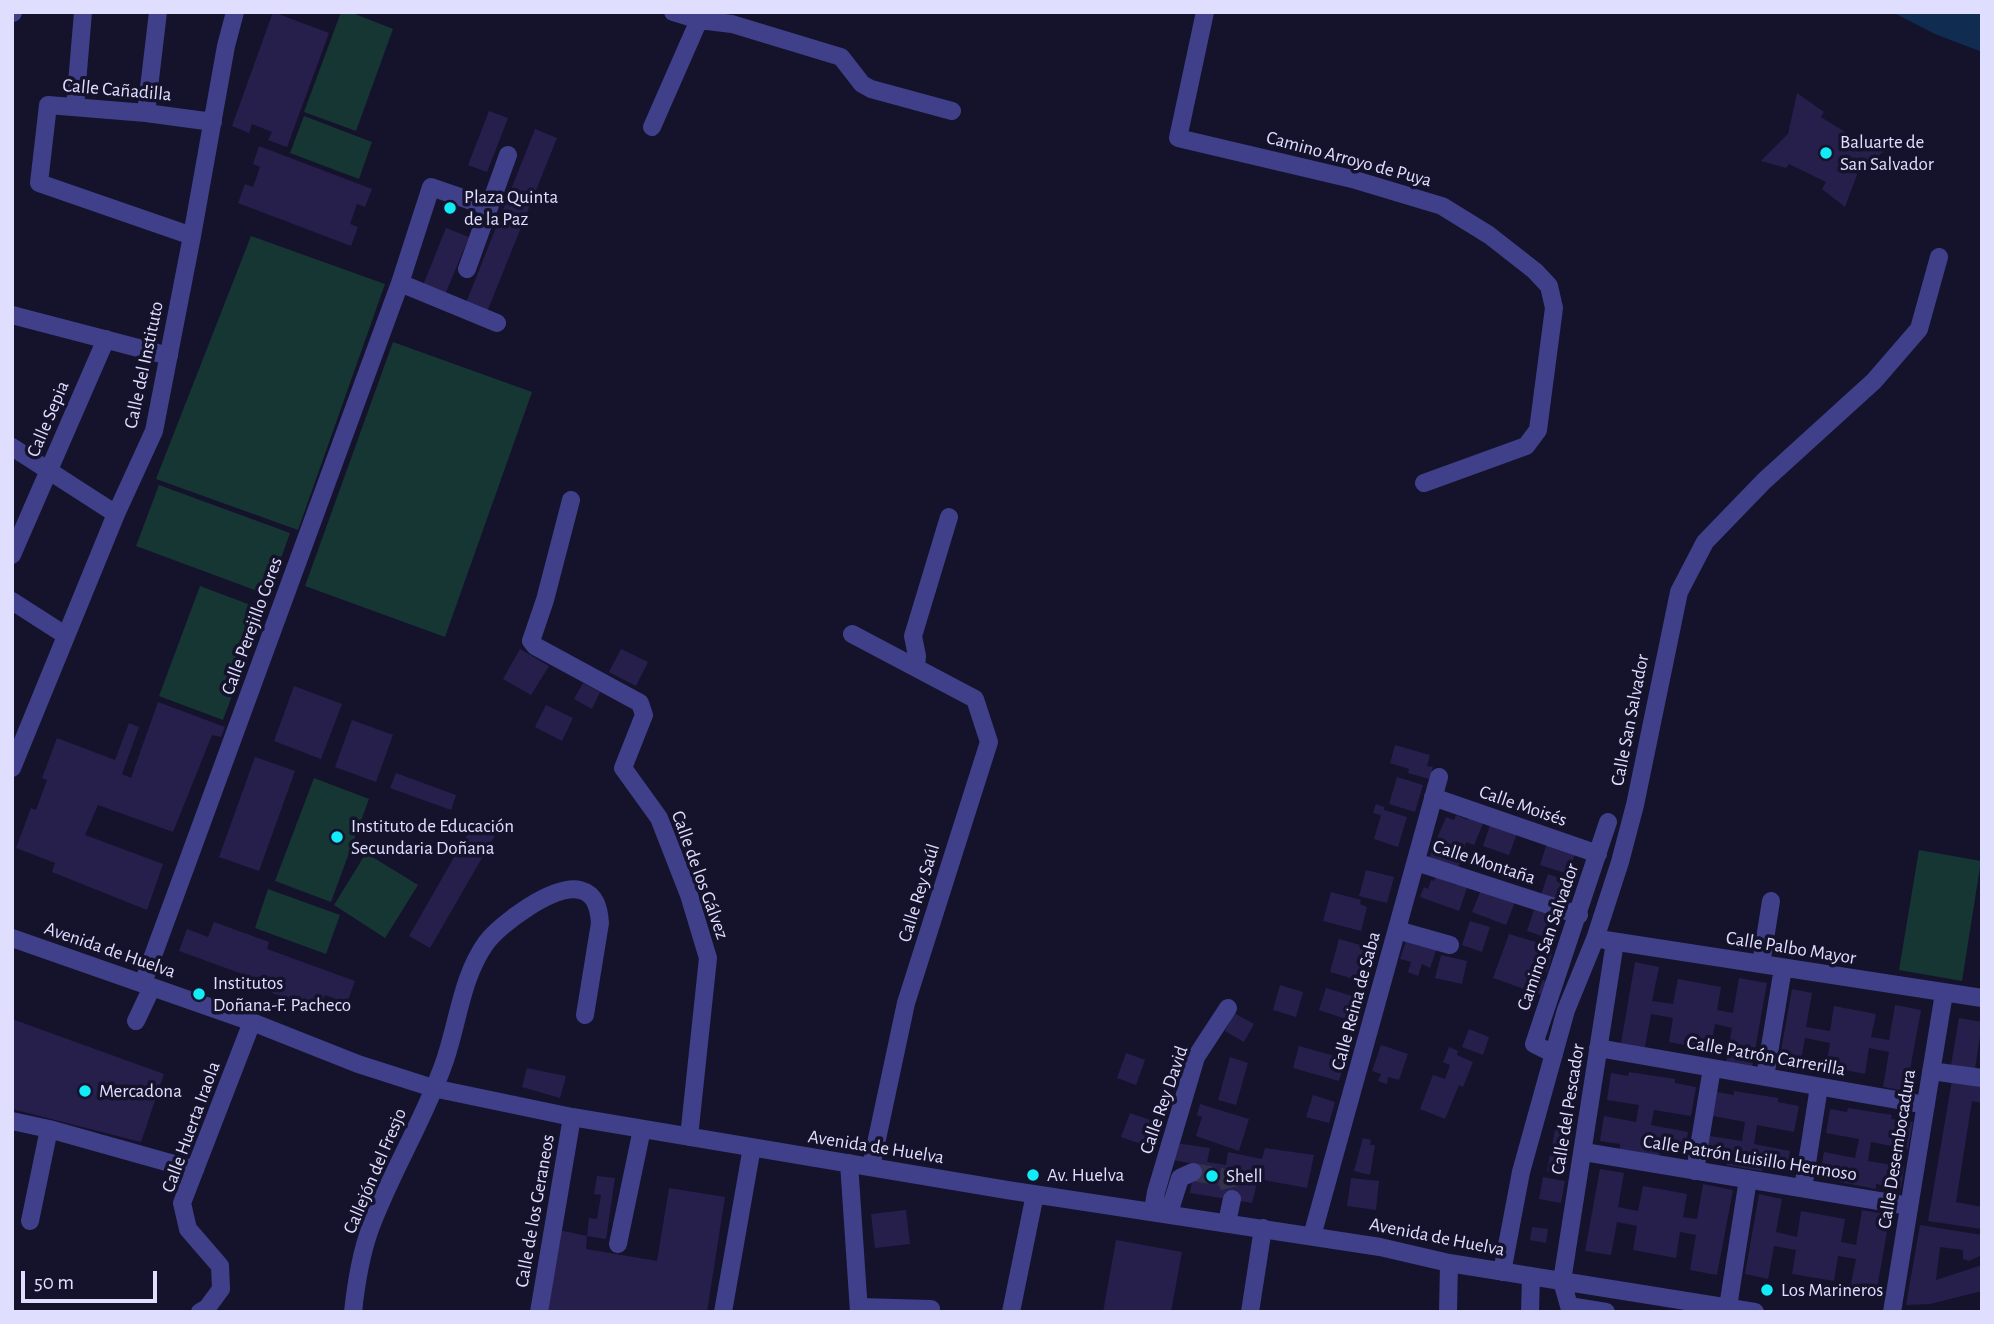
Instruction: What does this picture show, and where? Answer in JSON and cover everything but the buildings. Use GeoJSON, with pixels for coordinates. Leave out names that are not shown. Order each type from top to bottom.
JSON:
{"type":"FeatureCollection","features":[{"type":"Feature","properties":{"kind":"street"},"geometry":{"type":"LineString","coordinates":[[75,107],[83,12]]}},
{"type":"Feature","properties":{"kind":"street"},"geometry":{"type":"LineString","coordinates":[[146,113],[158,12]]}},
{"type":"Feature","properties":{"kind":"street","name":"Calle del Instituto"},"geometry":{"type":"LineString","coordinates":[[12,768],[16,749],[154,431],[226,46],[235,12]]}},
{"type":"Feature","properties":{"kind":"street"},"geometry":{"type":"LineString","coordinates":[[673,12],[699,20],[733,18],[841,57],[862,84],[871,89],[952,111]]}},
{"type":"Feature","properties":{"kind":"street","name":"Camino Arroyo de Puya"},"geometry":{"type":"LineString","coordinates":[[1205,12],[1178,138],[1352,179],[1442,206],[1489,235],[1535,271],[1549,286],[1554,308],[1538,430],[1526,446],[1424,483]]}},
{"type":"Feature","properties":{"kind":"street"},"geometry":{"type":"LineString","coordinates":[[652,127],[699,20]]}},
{"type":"Feature","properties":{"kind":"street","name":"Calle Cañadilla"},"geometry":{"type":"LineString","coordinates":[[192,236],[39,183],[48,105],[213,122]]}},
{"type":"Feature","properties":{"kind":"street"},"geometry":{"type":"LineString","coordinates":[[467,269],[508,155]]}},
{"type":"Feature","properties":{"kind":"street"},"geometry":{"type":"LineString","coordinates":[[489,207],[431,187],[400,283],[497,323]]}},
{"type":"Feature","properties":{"kind":"street","name":"Calle San Salvador"},"geometry":{"type":"LineString","coordinates":[[1502,1272],[1521,1172],[1566,1010],[1595,939],[1635,805],[1679,592],[1705,542],[1764,481],[1874,381],[1919,329],[1939,257]]}},
{"type":"Feature","properties":{"kind":"street","name":"Calle Perejillo Cores"},"geometry":{"type":"LineString","coordinates":[[136,1021],[400,283]]}},
{"type":"Feature","properties":{"kind":"street"},"geometry":{"type":"LineString","coordinates":[[12,315],[169,356]]}},
{"type":"Feature","properties":{"kind":"street","name":"Calle Sepia"},"geometry":{"type":"LineString","coordinates":[[12,555],[106,340]]}},
{"type":"Feature","properties":{"kind":"street"},"geometry":{"type":"LineString","coordinates":[[12,447],[116,514]]}},
{"type":"Feature","properties":{"kind":"street","name":"Calle de los Gálvez"},"geometry":{"type":"LineString","coordinates":[[571,500],[545,600],[531,641],[640,703],[644,715],[623,768],[660,818],[689,895],[708,958],[689,1137]]}},
{"type":"Feature","properties":{"kind":"street"},"geometry":{"type":"LineString","coordinates":[[916,667],[917,656],[912,636],[949,517]]}},
{"type":"Feature","properties":{"kind":"street"},"geometry":{"type":"LineString","coordinates":[[12,601],[65,635]]}},
{"type":"Feature","properties":{"kind":"street","name":"Calle Rey Saúl"},"geometry":{"type":"LineString","coordinates":[[852,634],[975,699],[989,742],[906,1003],[871,1167]]}},
{"type":"Feature","properties":{"kind":"street","name":"Calle Reina de Saba"},"geometry":{"type":"LineString","coordinates":[[1312,1236],[1439,776]]}},
{"type":"Feature","properties":{"kind":"street","name":"Calle Moisés"},"geometry":{"type":"LineString","coordinates":[[1433,797],[1598,854]]}},
{"type":"Feature","properties":{"kind":"street","name":"Camino San Salvador"},"geometry":{"type":"LineString","coordinates":[[1554,1054],[1534,1044],[1608,822]]}},
{"type":"Feature","properties":{"kind":"street","name":"Calle Montaña"},"geometry":{"type":"LineString","coordinates":[[1416,862],[1578,915]]}},
{"type":"Feature","properties":{"kind":"street","name":"Callejón del Fresjo"},"geometry":{"type":"LineString","coordinates":[[353,1312],[355,1289],[370,1230],[444,1065],[470,972],[486,943],[507,923],[554,892],[573,888],[586,891],[595,900],[600,923],[585,1015]]}},
{"type":"Feature","properties":{"kind":"street"},"geometry":{"type":"LineString","coordinates":[[1761,964],[1772,901]]}},
{"type":"Feature","properties":{"kind":"street"},"geometry":{"type":"LineString","coordinates":[[1397,930],[1450,945]]}},
{"type":"Feature","properties":{"kind":"street","name":"Avenida de Huelva"},"geometry":{"type":"LineString","coordinates":[[12,938],[252,1022],[358,1064],[433,1088],[572,1118],[1380,1247],[1448,1263],[1562,1281],[1653,1304],[1728,1307],[1755,1312]]}},
{"type":"Feature","properties":{"kind":"street","name":"Calle Palbo Mayor"},"geometry":{"type":"LineString","coordinates":[[1595,939],[1982,998]]}},
{"type":"Feature","properties":{"kind":"street","name":"Calle del Pescador"},"geometry":{"type":"LineString","coordinates":[[1562,1281],[1615,942]]}},
{"type":"Feature","properties":{"kind":"street"},"geometry":{"type":"LineString","coordinates":[[1765,1077],[1783,968]]}},
{"type":"Feature","properties":{"kind":"street","name":"Calle Desembocadura"},"geometry":{"type":"LineString","coordinates":[[1892,1312],[1944,993]]}},
{"type":"Feature","properties":{"kind":"street","name":"Calle Rey David"},"geometry":{"type":"LineString","coordinates":[[1161,1212],[1156,1192],[1196,1058],[1228,1008]]}},
{"type":"Feature","properties":{"kind":"street","name":"Calle Huerta Iraola"},"geometry":{"type":"LineString","coordinates":[[201,1312],[221,1289],[220,1266],[188,1229],[182,1203],[252,1022]]}},
{"type":"Feature","properties":{"kind":"street","name":"Calle Patrón Carrerilla"},"geometry":{"type":"LineString","coordinates":[[1598,1048],[1926,1105]]}},
{"type":"Feature","properties":{"kind":"street"},"geometry":{"type":"LineString","coordinates":[[1695,1171],[1712,1068]]}},
{"type":"Feature","properties":{"kind":"street"},"geometry":{"type":"LineString","coordinates":[[1931,1071],[1982,1078]]}},
{"type":"Feature","properties":{"kind":"street"},"geometry":{"type":"LineString","coordinates":[[1803,1188],[1819,1087]]}},
{"type":"Feature","properties":{"kind":"street","name":"Calle de los Geraneos"},"geometry":{"type":"LineString","coordinates":[[539,1312],[572,1118]]}},
{"type":"Feature","properties":{"kind":"street"},"geometry":{"type":"LineString","coordinates":[[12,1121],[195,1170]]}},
{"type":"Feature","properties":{"kind":"street"},"geometry":{"type":"LineString","coordinates":[[30,1221],[49,1129]]}},
{"type":"Feature","properties":{"kind":"street"},"geometry":{"type":"LineString","coordinates":[[618,1244],[642,1129]]}},
{"type":"Feature","properties":{"kind":"street"},"geometry":{"type":"LineString","coordinates":[[723,1312],[752,1147]]}},
{"type":"Feature","properties":{"kind":"street","name":"Calle Patrón Luisillo Hermoso"},"geometry":{"type":"LineString","coordinates":[[1584,1152],[1909,1206]]}},
{"type":"Feature","properties":{"kind":"street"},"geometry":{"type":"LineString","coordinates":[[849,1163],[859,1310],[931,1309]]}},
{"type":"Feature","properties":{"kind":"street"},"geometry":{"type":"LineString","coordinates":[[1161,1212],[1180,1178],[1193,1172]]}},
{"type":"Feature","properties":{"kind":"street"},"geometry":{"type":"LineString","coordinates":[[1728,1307],[1748,1180]]}},
{"type":"Feature","properties":{"kind":"street"},"geometry":{"type":"LineString","coordinates":[[1011,1312],[1035,1194]]}},
{"type":"Feature","properties":{"kind":"street"},"geometry":{"type":"LineString","coordinates":[[1227,1222],[1232,1199]]}},
{"type":"Feature","properties":{"kind":"street"},"geometry":{"type":"LineString","coordinates":[[1250,1312],[1262,1228]]}},
{"type":"Feature","properties":{"kind":"street"},"geometry":{"type":"LineString","coordinates":[[1448,1263],[1448,1312]]}},
{"type":"Feature","properties":{"kind":"street"},"geometry":{"type":"LineString","coordinates":[[1530,1312],[1531,1276]]}},
{"type":"Feature","properties":{"kind":"street"},"geometry":{"type":"LineString","coordinates":[[1562,1281],[1569,1306],[1606,1312]]}},
{"type":"Feature","properties":{"kind":"green space"},"geometry":{"type":"Polygon","coordinates":[[[341,12],[350,12],[393,29],[356,131],[304,112],[341,12]]]}},
{"type":"Feature","properties":{"kind":"green space"},"geometry":{"type":"Polygon","coordinates":[[[304,116],[372,142],[359,179],[290,153],[304,116]]]}},
{"type":"Feature","properties":{"kind":"green space"},"geometry":{"type":"Polygon","coordinates":[[[251,236],[385,284],[298,530],[156,479],[251,236]]]}},
{"type":"Feature","properties":{"kind":"green space"},"geometry":{"type":"Polygon","coordinates":[[[393,342],[532,392],[445,637],[305,586],[393,342]]]}},
{"type":"Feature","properties":{"kind":"green space"},"geometry":{"type":"Polygon","coordinates":[[[159,485],[290,533],[268,595],[136,546],[159,485]]]}},
{"type":"Feature","properties":{"kind":"green space"},"geometry":{"type":"Polygon","coordinates":[[[200,586],[264,610],[223,720],[159,696],[200,586]]]}},
{"type":"Feature","properties":{"kind":"green space"},"geometry":{"type":"Polygon","coordinates":[[[314,778],[369,799],[331,902],[275,881],[314,778]]]}},
{"type":"Feature","properties":{"kind":"green space"},"geometry":{"type":"Polygon","coordinates":[[[1919,850],[1981,861],[1962,981],[1899,970],[1919,850]]]}},
{"type":"Feature","properties":{"kind":"green space"},"geometry":{"type":"Polygon","coordinates":[[[366,853],[418,885],[385,938],[334,905],[366,853]]]}},
{"type":"Feature","properties":{"kind":"green space"},"geometry":{"type":"Polygon","coordinates":[[[268,889],[340,915],[326,954],[255,928],[268,889]]]}},
{"type":"Feature","properties":{"kind":"water"},"geometry":{"type":"Polygon","coordinates":[[[1892,12],[1982,12],[1982,52],[1935,34],[1892,12]]]}},
{"type":"Feature","properties":{"kind":"tunnel"},"geometry":{"type":"LineString","coordinates":[[1193,1172],[1227,1178],[1232,1199]]}},
{"type":"Feature","properties":{"kind":"place","name":"Baluarte de San Salvador"},"geometry":{"type":"Point","coordinates":[1826,153]}},
{"type":"Feature","properties":{"kind":"place","name":"Plaza Quinta de la Paz"},"geometry":{"type":"Point","coordinates":[450,208]}},
{"type":"Feature","properties":{"kind":"place","name":"Instituto de Educación Secundaria Doñana"},"geometry":{"type":"Point","coordinates":[337,837]}},
{"type":"Feature","properties":{"kind":"place","name":"Institutos Doñana-F. Pacheco"},"geometry":{"type":"Point","coordinates":[199,994]}},
{"type":"Feature","properties":{"kind":"place","name":"Mercadona"},"geometry":{"type":"Point","coordinates":[85,1091]}},
{"type":"Feature","properties":{"kind":"place","name":"Av. Huelva"},"geometry":{"type":"Point","coordinates":[1033,1175]}},
{"type":"Feature","properties":{"kind":"place","name":"Shell"},"geometry":{"type":"Point","coordinates":[1212,1176]}},
{"type":"Feature","properties":{"kind":"place","name":"Los Marineros"},"geometry":{"type":"Point","coordinates":[1767,1290]}}]}
